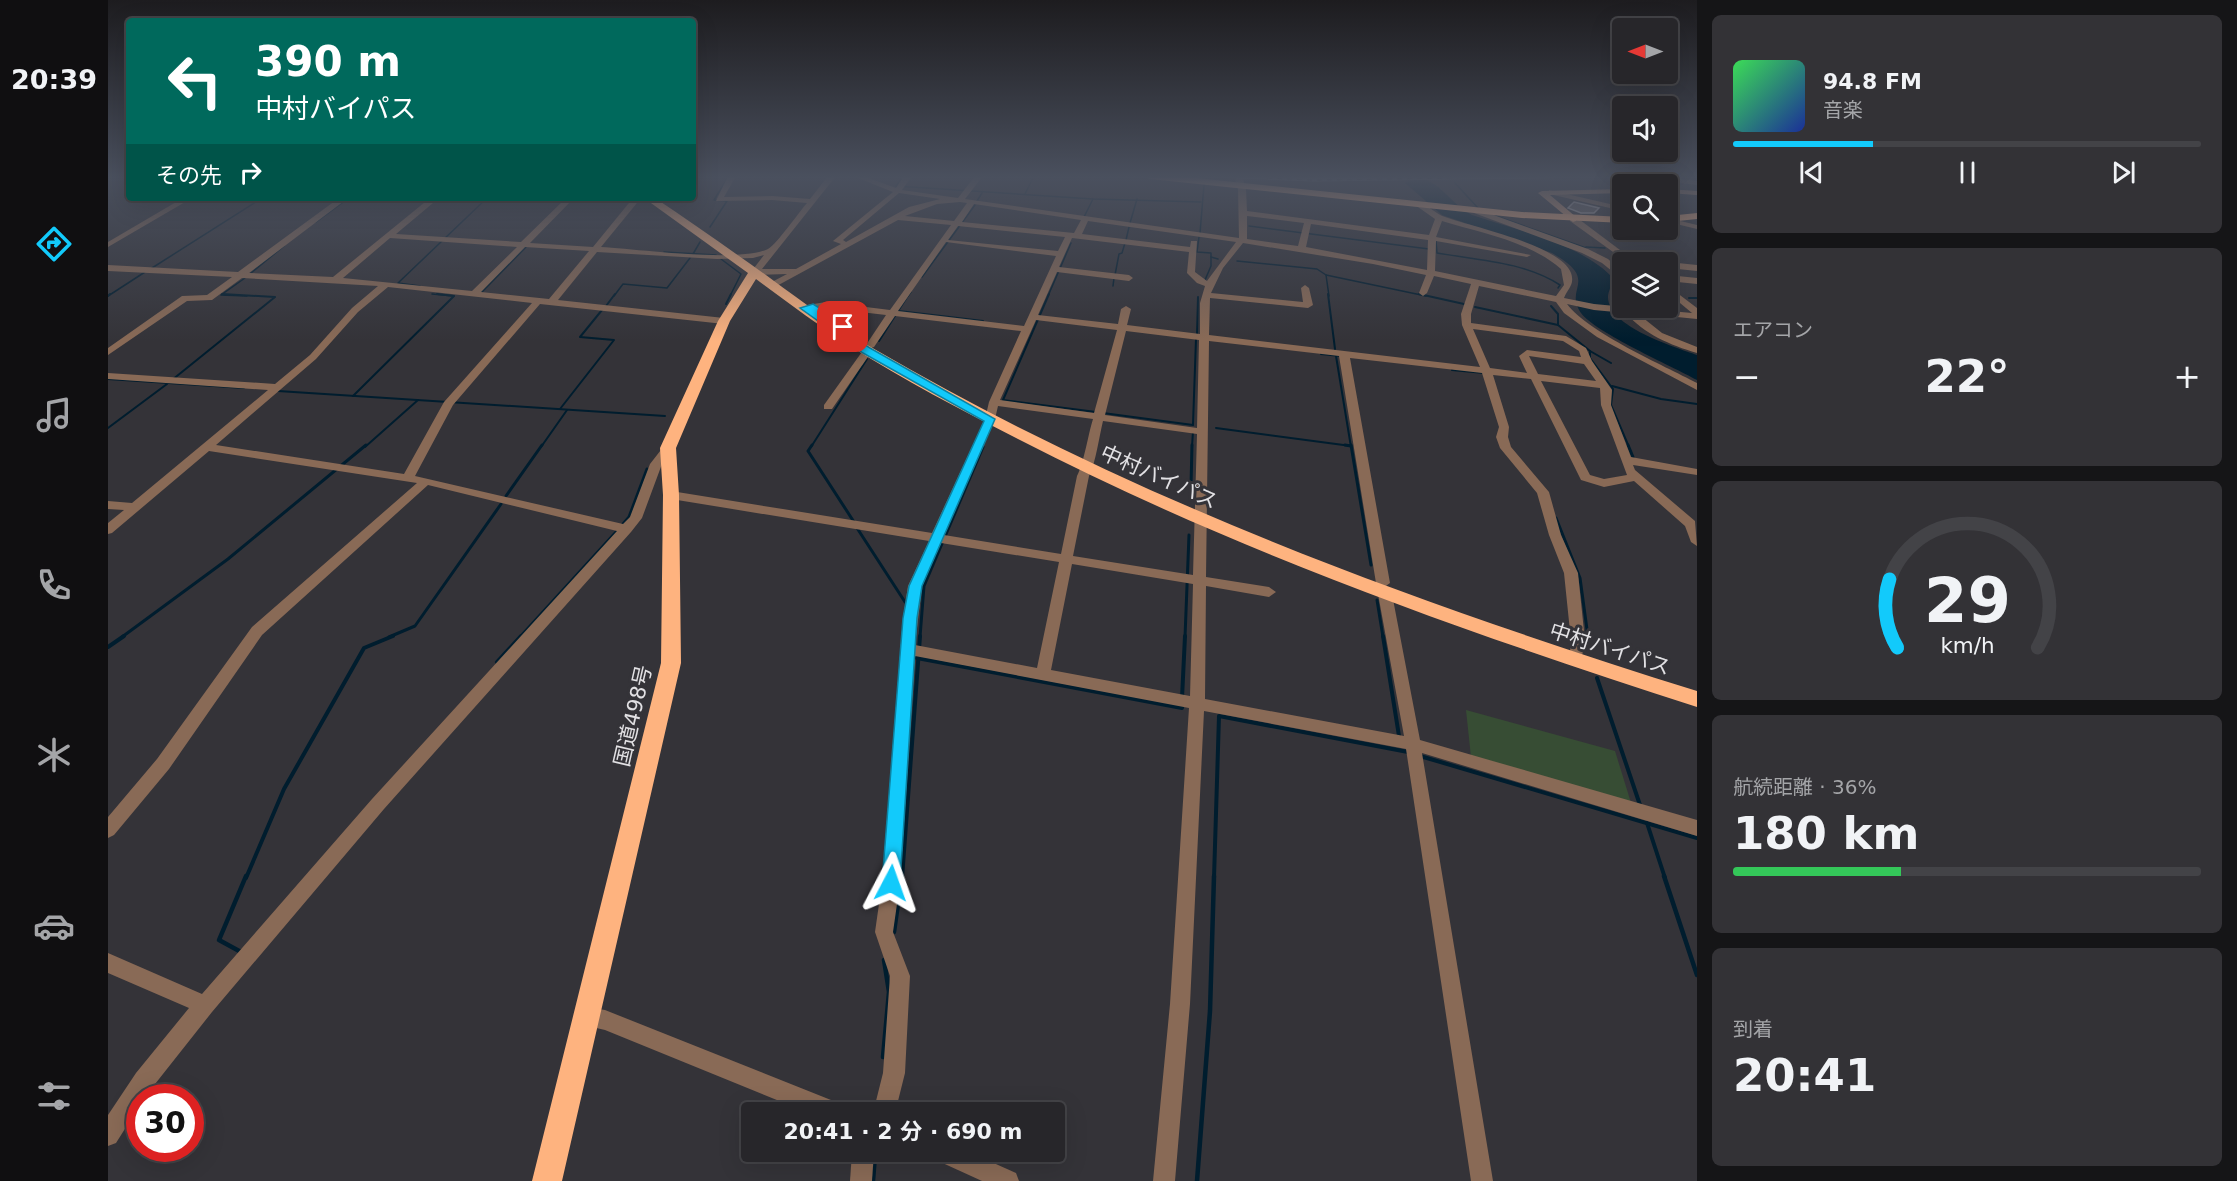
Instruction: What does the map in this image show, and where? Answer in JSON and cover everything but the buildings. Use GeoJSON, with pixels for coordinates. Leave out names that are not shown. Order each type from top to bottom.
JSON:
{"type":"FeatureCollection","features":[{"type":"Feature","properties":{"kind":"highway","name":"中村バイパス"},"geometry":{"type":"LineString","coordinates":[[699,231],[869,348],[1087,464],[1200,515],[1384,589],[1584,664],[1697,699]]}},
{"type":"Feature","properties":{"kind":"highway","name":"中村バイパス"},"geometry":{"type":"LineString","coordinates":[[703,231],[736,256]]}},
{"type":"Feature","properties":{"kind":"highway","name":"国道498号"},"geometry":{"type":"LineString","coordinates":[[547,1181],[671,663],[672,495],[668,448],[724,321],[759,271]]}},
{"type":"Feature","properties":{"kind":"highway"},"geometry":{"type":"LineString","coordinates":[[742,293],[752,288],[776,284]]}},
{"type":"Feature","properties":{"kind":"highway","name":"中村バイパス"},"geometry":{"type":"LineString","coordinates":[[1384,589],[1697,689]]}},
{"type":"Feature","properties":{"kind":"street"},"geometry":{"type":"LineString","coordinates":[[108,245],[132,231]]}},
{"type":"Feature","properties":{"kind":"street"},"geometry":{"type":"LineString","coordinates":[[108,352],[185,298],[209,298],[298,231]]}},
{"type":"Feature","properties":{"kind":"street"},"geometry":{"type":"LineString","coordinates":[[336,279],[395,231]]}},
{"type":"Feature","properties":{"kind":"street"},"geometry":{"type":"LineString","coordinates":[[473,295],[540,231]]}},
{"type":"Feature","properties":{"kind":"street"},"geometry":{"type":"LineString","coordinates":[[551,303],[610,231]]}},
{"type":"Feature","properties":{"kind":"street"},"geometry":{"type":"LineString","coordinates":[[759,271],[787,231]]}},
{"type":"Feature","properties":{"kind":"street"},"geometry":{"type":"LineString","coordinates":[[828,254],[837,241],[848,231]]}},
{"type":"Feature","properties":{"kind":"street"},"geometry":{"type":"LineString","coordinates":[[776,284],[869,231]]}},
{"type":"Feature","properties":{"kind":"street"},"geometry":{"type":"LineString","coordinates":[[828,407],[869,348],[897,314],[910,286],[953,231]]}},
{"type":"Feature","properties":{"kind":"street"},"geometry":{"type":"LineString","coordinates":[[1027,231],[1193,250]]}},
{"type":"Feature","properties":{"kind":"street"},"geometry":{"type":"LineString","coordinates":[[887,1102],[894,1072],[900,976],[884,932],[891,883],[908,649],[915,586],[1027,329],[1037,318],[1058,269],[1061,254],[1076,231]]}},
{"type":"Feature","properties":{"kind":"street"},"geometry":{"type":"LineString","coordinates":[[1174,231],[1300,249],[1564,301],[1612,307]]}},
{"type":"Feature","properties":{"kind":"street"},"geometry":{"type":"LineString","coordinates":[[1164,1181],[1180,1005],[1191,579],[1200,515],[1196,431],[1208,289],[1223,260],[1244,237],[1244,231]]}},
{"type":"Feature","properties":{"kind":"street"},"geometry":{"type":"LineString","coordinates":[[1300,249],[1304,231]]}},
{"type":"Feature","properties":{"kind":"street"},"geometry":{"type":"LineString","coordinates":[[1389,231],[1541,258],[1556,267]]}},
{"type":"Feature","properties":{"kind":"street"},"geometry":{"type":"LineString","coordinates":[[1423,293],[1431,273],[1434,231]]}},
{"type":"Feature","properties":{"kind":"street"},"geometry":{"type":"LineString","coordinates":[[1481,231],[1503,238],[1557,262],[1568,276],[1568,286],[1562,292],[1564,301],[1562,308],[1608,339],[1697,387]]}},
{"type":"Feature","properties":{"kind":"street"},"geometry":{"type":"LineString","coordinates":[[1532,231],[1585,250],[1612,268]]}},
{"type":"Feature","properties":{"kind":"street"},"geometry":{"type":"LineString","coordinates":[[1589,231],[1618,252]]}},
{"type":"Feature","properties":{"kind":"street"},"geometry":{"type":"LineString","coordinates":[[1195,234],[1191,273],[1208,289],[1308,305],[1305,288]]}},
{"type":"Feature","properties":{"kind":"street"},"geometry":{"type":"LineString","coordinates":[[389,236],[717,257],[759,255],[772,250]]}},
{"type":"Feature","properties":{"kind":"street"},"geometry":{"type":"LineString","coordinates":[[837,241],[847,243]]}},
{"type":"Feature","properties":{"kind":"street"},"geometry":{"type":"LineString","coordinates":[[950,242],[1061,254]]}},
{"type":"Feature","properties":{"kind":"street"},"geometry":{"type":"LineString","coordinates":[[1678,266],[1697,268]]}},
{"type":"Feature","properties":{"kind":"street"},"geometry":{"type":"LineString","coordinates":[[108,268],[336,279],[724,321]]}},
{"type":"Feature","properties":{"kind":"street"},"geometry":{"type":"LineString","coordinates":[[1058,269],[1129,278]]}},
{"type":"Feature","properties":{"kind":"street"},"geometry":{"type":"LineString","coordinates":[[759,271],[799,271]]}},
{"type":"Feature","properties":{"kind":"street"},"geometry":{"type":"LineString","coordinates":[[1678,279],[1697,281]]}},
{"type":"Feature","properties":{"kind":"street"},"geometry":{"type":"LineString","coordinates":[[1476,283],[1466,314],[1467,326],[1504,427],[1502,437],[1506,448],[1543,492],[1555,535],[1570,573],[1578,641],[1577,652]]}},
{"type":"Feature","properties":{"kind":"street"},"geometry":{"type":"LineString","coordinates":[[108,530],[313,357],[355,310],[386,284]]}},
{"type":"Feature","properties":{"kind":"street"},"geometry":{"type":"LineString","coordinates":[[1678,297],[1697,312]]}},
{"type":"Feature","properties":{"kind":"street"},"geometry":{"type":"LineString","coordinates":[[408,477],[449,402],[538,301]]}},
{"type":"Feature","properties":{"kind":"street"},"geometry":{"type":"LineString","coordinates":[[809,307],[826,305],[1027,329]]}},
{"type":"Feature","properties":{"kind":"street"},"geometry":{"type":"LineString","coordinates":[[1043,674],[1083,476],[1126,309]]}},
{"type":"Feature","properties":{"kind":"street"},"geometry":{"type":"LineString","coordinates":[[1678,314],[1697,316]]}},
{"type":"Feature","properties":{"kind":"street"},"geometry":{"type":"LineString","coordinates":[[1572,316],[1586,331],[1587,361],[1606,388],[1606,405],[1634,477],[1691,524],[1697,542]]}},
{"type":"Feature","properties":{"kind":"street"},"geometry":{"type":"LineString","coordinates":[[1037,318],[1606,388]]}},
{"type":"Feature","properties":{"kind":"street"},"geometry":{"type":"LineString","coordinates":[[1634,318],[1657,335],[1697,350]]}},
{"type":"Feature","properties":{"kind":"street"},"geometry":{"type":"LineString","coordinates":[[1467,326],[1566,339],[1585,348]]}},
{"type":"Feature","properties":{"kind":"street"},"geometry":{"type":"LineString","coordinates":[[1587,361],[1527,353],[1524,356],[1585,477],[1604,483],[1634,477]]}},
{"type":"Feature","properties":{"kind":"street"},"geometry":{"type":"LineString","coordinates":[[1345,356],[1414,753],[1482,1181]]}},
{"type":"Feature","properties":{"kind":"street"},"geometry":{"type":"LineString","coordinates":[[108,376],[273,390]]}},
{"type":"Feature","properties":{"kind":"street"},"geometry":{"type":"LineString","coordinates":[[992,412],[1099,417],[1196,431]]}},
{"type":"Feature","properties":{"kind":"street"},"geometry":{"type":"LineString","coordinates":[[206,447],[408,477],[627,529]]}},
{"type":"Feature","properties":{"kind":"street"},"geometry":{"type":"LineString","coordinates":[[108,1135],[143,1080],[199,1002],[636,518],[656,464],[668,448]]}},
{"type":"Feature","properties":{"kind":"street"},"geometry":{"type":"LineString","coordinates":[[1626,460],[1697,472]]}},
{"type":"Feature","properties":{"kind":"street"},"geometry":{"type":"LineString","coordinates":[[108,830],[163,764],[257,631],[426,481]]}},
{"type":"Feature","properties":{"kind":"street"},"geometry":{"type":"LineString","coordinates":[[672,495],[1269,592]]}},
{"type":"Feature","properties":{"kind":"street"},"geometry":{"type":"LineString","coordinates":[[108,505],[135,507]]}},
{"type":"Feature","properties":{"kind":"street"},"geometry":{"type":"LineString","coordinates":[[908,649],[1394,740],[1414,753],[1697,828]]}},
{"type":"Feature","properties":{"kind":"street"},"geometry":{"type":"LineString","coordinates":[[108,963],[199,1002]]}},
{"type":"Feature","properties":{"kind":"street"},"geometry":{"type":"LineString","coordinates":[[586,1017],[605,1020],[809,1102]]}},
{"type":"Feature","properties":{"kind":"street"},"geometry":{"type":"LineString","coordinates":[[861,1181],[862,1162]]}},
{"type":"Feature","properties":{"kind":"street"},"geometry":{"type":"LineString","coordinates":[[966,1162],[1008,1181]]}},
{"type":"Feature","properties":{"kind":"green space"},"geometry":{"type":"Polygon","coordinates":[[[1466,710],[1615,751],[1632,806],[1471,757],[1466,710]]]}},
{"type":"Feature","properties":{"kind":"water"},"geometry":{"type":"Polygon","coordinates":[[[1489,231],[1522,231],[1567,247],[1601,267],[1612,277],[1608,297],[1612,318],[1619,318],[1644,334],[1697,355],[1697,380],[1618,339],[1589,321],[1581,313],[1577,304],[1578,277],[1567,263],[1552,253],[1489,231]]]}},
{"type":"Feature","properties":{"kind":"waterway"},"geometry":{"type":"LineString","coordinates":[[152,268],[210,231]]}},
{"type":"Feature","properties":{"kind":"waterway"},"geometry":{"type":"LineString","coordinates":[[420,286],[398,283],[452,231]]}},
{"type":"Feature","properties":{"kind":"waterway"},"geometry":{"type":"LineString","coordinates":[[922,277],[956,231]]}},
{"type":"Feature","properties":{"kind":"waterway"},"geometry":{"type":"LineString","coordinates":[[1126,240],[1128,231]]}},
{"type":"Feature","properties":{"kind":"waterway"},"geometry":{"type":"LineString","coordinates":[[1289,231],[1429,249]]}},
{"type":"Feature","properties":{"kind":"waterway"},"geometry":{"type":"LineString","coordinates":[[1539,231],[1586,248]]}},
{"type":"Feature","properties":{"kind":"waterway"},"geometry":{"type":"LineString","coordinates":[[1199,237],[1197,252],[1211,253],[1211,257]]}},
{"type":"Feature","properties":{"kind":"waterway"},"geometry":{"type":"LineString","coordinates":[[1436,241],[1437,253],[1485,260],[1532,271],[1560,285],[1558,288]]}},
{"type":"Feature","properties":{"kind":"waterway"},"geometry":{"type":"LineString","coordinates":[[693,254],[700,242]]}},
{"type":"Feature","properties":{"kind":"waterway"},"geometry":{"type":"LineString","coordinates":[[1048,296],[1071,243]]}},
{"type":"Feature","properties":{"kind":"waterway"},"geometry":{"type":"LineString","coordinates":[[1115,275],[1119,254],[1122,253],[1125,243]]}},
{"type":"Feature","properties":{"kind":"waterway"},"geometry":{"type":"LineString","coordinates":[[481,293],[528,245]]}},
{"type":"Feature","properties":{"kind":"waterway"},"geometry":{"type":"LineString","coordinates":[[251,273],[284,246]]}},
{"type":"Feature","properties":{"kind":"waterway"},"geometry":{"type":"LineString","coordinates":[[1586,247],[1605,248]]}},
{"type":"Feature","properties":{"kind":"waterway"},"geometry":{"type":"LineString","coordinates":[[664,252],[693,254]]}},
{"type":"Feature","properties":{"kind":"waterway"},"geometry":{"type":"LineString","coordinates":[[693,254],[716,255]]}},
{"type":"Feature","properties":{"kind":"waterway"},"geometry":{"type":"LineString","coordinates":[[1205,280],[1211,266],[1211,257]]}},
{"type":"Feature","properties":{"kind":"waterway"},"geometry":{"type":"LineString","coordinates":[[1211,257],[1218,259]]}},
{"type":"Feature","properties":{"kind":"waterway"},"geometry":{"type":"LineString","coordinates":[[614,296],[623,284],[667,288],[690,258]]}},
{"type":"Feature","properties":{"kind":"waterway"},"geometry":{"type":"LineString","coordinates":[[721,259],[741,274],[726,304]]}},
{"type":"Feature","properties":{"kind":"waterway"},"geometry":{"type":"LineString","coordinates":[[1237,261],[1317,269],[1326,275]]}},
{"type":"Feature","properties":{"kind":"waterway"},"geometry":{"type":"LineString","coordinates":[[110,294],[108,296],[145,272]]}},
{"type":"Feature","properties":{"kind":"waterway"},"geometry":{"type":"LineString","coordinates":[[1326,275],[1426,296]]}},
{"type":"Feature","properties":{"kind":"waterway"},"geometry":{"type":"LineString","coordinates":[[1326,275],[1329,296]]}},
{"type":"Feature","properties":{"kind":"waterway"},"geometry":{"type":"LineString","coordinates":[[222,294],[245,278]]}},
{"type":"Feature","properties":{"kind":"waterway"},"geometry":{"type":"LineString","coordinates":[[1113,286],[1114,278]]}},
{"type":"Feature","properties":{"kind":"waterway"},"geometry":{"type":"LineString","coordinates":[[908,296],[911,292]]}},
{"type":"Feature","properties":{"kind":"waterway"},"geometry":{"type":"LineString","coordinates":[[172,380],[275,297],[222,294]]}},
{"type":"Feature","properties":{"kind":"waterway"},"geometry":{"type":"LineString","coordinates":[[222,294],[247,296]]}},
{"type":"Feature","properties":{"kind":"waterway"},"geometry":{"type":"LineString","coordinates":[[432,294],[454,296]]}},
{"type":"Feature","properties":{"kind":"waterway"},"geometry":{"type":"LineString","coordinates":[[437,294],[454,296]]}},
{"type":"Feature","properties":{"kind":"waterway"},"geometry":{"type":"LineString","coordinates":[[606,306],[615,294]]}},
{"type":"Feature","properties":{"kind":"waterway"},"geometry":{"type":"LineString","coordinates":[[879,341],[909,294]]}},
{"type":"Feature","properties":{"kind":"waterway"},"geometry":{"type":"LineString","coordinates":[[1049,294],[1003,400],[1096,412]]}},
{"type":"Feature","properties":{"kind":"waterway"},"geometry":{"type":"LineString","coordinates":[[1328,294],[1335,349]]}},
{"type":"Feature","properties":{"kind":"waterway"},"geometry":{"type":"LineString","coordinates":[[1419,294],[1464,304]]}},
{"type":"Feature","properties":{"kind":"waterway"},"geometry":{"type":"LineString","coordinates":[[353,396],[454,296]]}},
{"type":"Feature","properties":{"kind":"waterway"},"geometry":{"type":"LineString","coordinates":[[1197,335],[1198,297]]}},
{"type":"Feature","properties":{"kind":"waterway"},"geometry":{"type":"LineString","coordinates":[[1689,298],[1697,298]]}},
{"type":"Feature","properties":{"kind":"waterway"},"geometry":{"type":"LineString","coordinates":[[1551,306],[1558,314],[1558,325]]}},
{"type":"Feature","properties":{"kind":"waterway"},"geometry":{"type":"LineString","coordinates":[[1475,307],[1558,325]]}},
{"type":"Feature","properties":{"kind":"waterway"},"geometry":{"type":"LineString","coordinates":[[560,409],[614,340],[580,337],[602,310]]}},
{"type":"Feature","properties":{"kind":"waterway"},"geometry":{"type":"LineString","coordinates":[[899,311],[983,321]]}},
{"type":"Feature","properties":{"kind":"waterway"},"geometry":{"type":"LineString","coordinates":[[1558,325],[1590,351]]}},
{"type":"Feature","properties":{"kind":"waterway"},"geometry":{"type":"LineString","coordinates":[[1193,424],[1196,339]]}},
{"type":"Feature","properties":{"kind":"waterway"},"geometry":{"type":"LineString","coordinates":[[1590,351],[1611,363]]}},
{"type":"Feature","properties":{"kind":"waterway"},"geometry":{"type":"LineString","coordinates":[[1590,351],[1590,358],[1613,389],[1611,405],[1629,447]]}},
{"type":"Feature","properties":{"kind":"waterway"},"geometry":{"type":"LineString","coordinates":[[1321,354],[1341,356]]}},
{"type":"Feature","properties":{"kind":"waterway"},"geometry":{"type":"LineString","coordinates":[[1336,356],[1351,446]]}},
{"type":"Feature","properties":{"kind":"waterway"},"geometry":{"type":"LineString","coordinates":[[811,447],[867,359]]}},
{"type":"Feature","properties":{"kind":"waterway"},"geometry":{"type":"LineString","coordinates":[[1452,370],[1484,373]]}},
{"type":"Feature","properties":{"kind":"waterway"},"geometry":{"type":"LineString","coordinates":[[108,379],[244,388]]}},
{"type":"Feature","properties":{"kind":"waterway"},"geometry":{"type":"LineString","coordinates":[[108,428],[167,384]]}},
{"type":"Feature","properties":{"kind":"waterway"},"geometry":{"type":"LineString","coordinates":[[1612,386],[1661,399],[1697,404]]}},
{"type":"Feature","properties":{"kind":"waterway"},"geometry":{"type":"LineString","coordinates":[[278,391],[353,396]]}},
{"type":"Feature","properties":{"kind":"waterway"},"geometry":{"type":"LineString","coordinates":[[353,396],[418,400]]}},
{"type":"Feature","properties":{"kind":"waterway"},"geometry":{"type":"LineString","coordinates":[[365,447],[418,400]]}},
{"type":"Feature","properties":{"kind":"waterway"},"geometry":{"type":"LineString","coordinates":[[418,400],[665,416]]}},
{"type":"Feature","properties":{"kind":"waterway"},"geometry":{"type":"LineString","coordinates":[[541,447],[567,410]]}},
{"type":"Feature","properties":{"kind":"waterway"},"geometry":{"type":"LineString","coordinates":[[1103,413],[1193,425]]}},
{"type":"Feature","properties":{"kind":"waterway"},"geometry":{"type":"LineString","coordinates":[[1216,428],[1351,446]]}},
{"type":"Feature","properties":{"kind":"waterway"},"geometry":{"type":"LineString","coordinates":[[1192,447],[1193,431]]}},
{"type":"Feature","properties":{"kind":"waterway"},"geometry":{"type":"LineString","coordinates":[[122,637],[228,559],[366,445]]}},
{"type":"Feature","properties":{"kind":"waterway"},"geometry":{"type":"LineString","coordinates":[[506,496],[542,445]]}},
{"type":"Feature","properties":{"kind":"waterway"},"geometry":{"type":"LineString","coordinates":[[812,445],[808,451],[854,522]]}},
{"type":"Feature","properties":{"kind":"waterway"},"geometry":{"type":"LineString","coordinates":[[1191,486],[1192,445]]}},
{"type":"Feature","properties":{"kind":"waterway"},"geometry":{"type":"LineString","coordinates":[[1345,445],[1351,446]]}},
{"type":"Feature","properties":{"kind":"waterway"},"geometry":{"type":"LineString","coordinates":[[1351,445],[1371,565]]}},
{"type":"Feature","properties":{"kind":"waterway"},"geometry":{"type":"LineString","coordinates":[[1628,445],[1633,457]]}},
{"type":"Feature","properties":{"kind":"waterway"},"geometry":{"type":"LineString","coordinates":[[920,637],[924,586],[983,447]]}},
{"type":"Feature","properties":{"kind":"waterway"},"geometry":{"type":"LineString","coordinates":[[623,524],[629,517],[647,469]]}},
{"type":"Feature","properties":{"kind":"waterway"},"geometry":{"type":"LineString","coordinates":[[389,637],[415,626],[501,504]]}},
{"type":"Feature","properties":{"kind":"waterway"},"geometry":{"type":"LineString","coordinates":[[1556,518],[1580,578],[1588,637]]}},
{"type":"Feature","properties":{"kind":"waterway"},"geometry":{"type":"LineString","coordinates":[[857,528],[905,602]]}},
{"type":"Feature","properties":{"kind":"waterway"},"geometry":{"type":"LineString","coordinates":[[520,637],[616,532]]}},
{"type":"Feature","properties":{"kind":"waterway"},"geometry":{"type":"LineString","coordinates":[[1185,637],[1189,535]]}},
{"type":"Feature","properties":{"kind":"waterway"},"geometry":{"type":"LineString","coordinates":[[1377,600],[1383,637]]}},
{"type":"Feature","properties":{"kind":"waterway"},"geometry":{"type":"LineString","coordinates":[[108,647],[124,636]]}},
{"type":"Feature","properties":{"kind":"waterway"},"geometry":{"type":"LineString","coordinates":[[246,878],[284,789],[364,648],[393,636]]}},
{"type":"Feature","properties":{"kind":"waterway"},"geometry":{"type":"LineString","coordinates":[[497,662],[521,636]]}},
{"type":"Feature","properties":{"kind":"waterway"},"geometry":{"type":"LineString","coordinates":[[918,658],[920,636]]}},
{"type":"Feature","properties":{"kind":"waterway"},"geometry":{"type":"LineString","coordinates":[[1182,698],[1185,636]]}},
{"type":"Feature","properties":{"kind":"waterway"},"geometry":{"type":"LineString","coordinates":[[1383,636],[1399,736]]}},
{"type":"Feature","properties":{"kind":"waterway"},"geometry":{"type":"LineString","coordinates":[[1587,636],[1588,640]]}},
{"type":"Feature","properties":{"kind":"waterway"},"geometry":{"type":"LineString","coordinates":[[902,878],[918,658]]}},
{"type":"Feature","properties":{"kind":"waterway"},"geometry":{"type":"LineString","coordinates":[[918,658],[1182,708],[1182,704]]}},
{"type":"Feature","properties":{"kind":"waterway"},"geometry":{"type":"LineString","coordinates":[[1597,678],[1640,805]]}},
{"type":"Feature","properties":{"kind":"waterway"},"geometry":{"type":"LineString","coordinates":[[1214,878],[1219,716],[1408,752]]}},
{"type":"Feature","properties":{"kind":"waterway"},"geometry":{"type":"LineString","coordinates":[[1420,756],[1647,823]]}},
{"type":"Feature","properties":{"kind":"waterway"},"geometry":{"type":"LineString","coordinates":[[1647,823],[1697,838]]}},
{"type":"Feature","properties":{"kind":"waterway"},"geometry":{"type":"LineString","coordinates":[[1647,823],[1665,878]]}},
{"type":"Feature","properties":{"kind":"waterway"},"geometry":{"type":"LineString","coordinates":[[241,952],[219,940],[246,876]]}},
{"type":"Feature","properties":{"kind":"waterway"},"geometry":{"type":"LineString","coordinates":[[894,932],[902,876]]}},
{"type":"Feature","properties":{"kind":"waterway"},"geometry":{"type":"LineString","coordinates":[[1197,1181],[1210,1011],[1214,876]]}},
{"type":"Feature","properties":{"kind":"waterway"},"geometry":{"type":"LineString","coordinates":[[1664,876],[1697,975]]}},
{"type":"Feature","properties":{"kind":"waterway"},"geometry":{"type":"LineString","coordinates":[[883,1057],[889,992],[884,960]]}},
{"type":"Feature","properties":{"kind":"waterway"},"geometry":{"type":"LineString","coordinates":[[873,1181],[874,1162]]}},
{"type":"Feature","properties":{"kind":"route"},"geometry":{"type":"LineString","coordinates":[[843,327],[813,306],[804,308],[867,351],[990,419],[915,586],[910,618],[891,883]]}}]}
